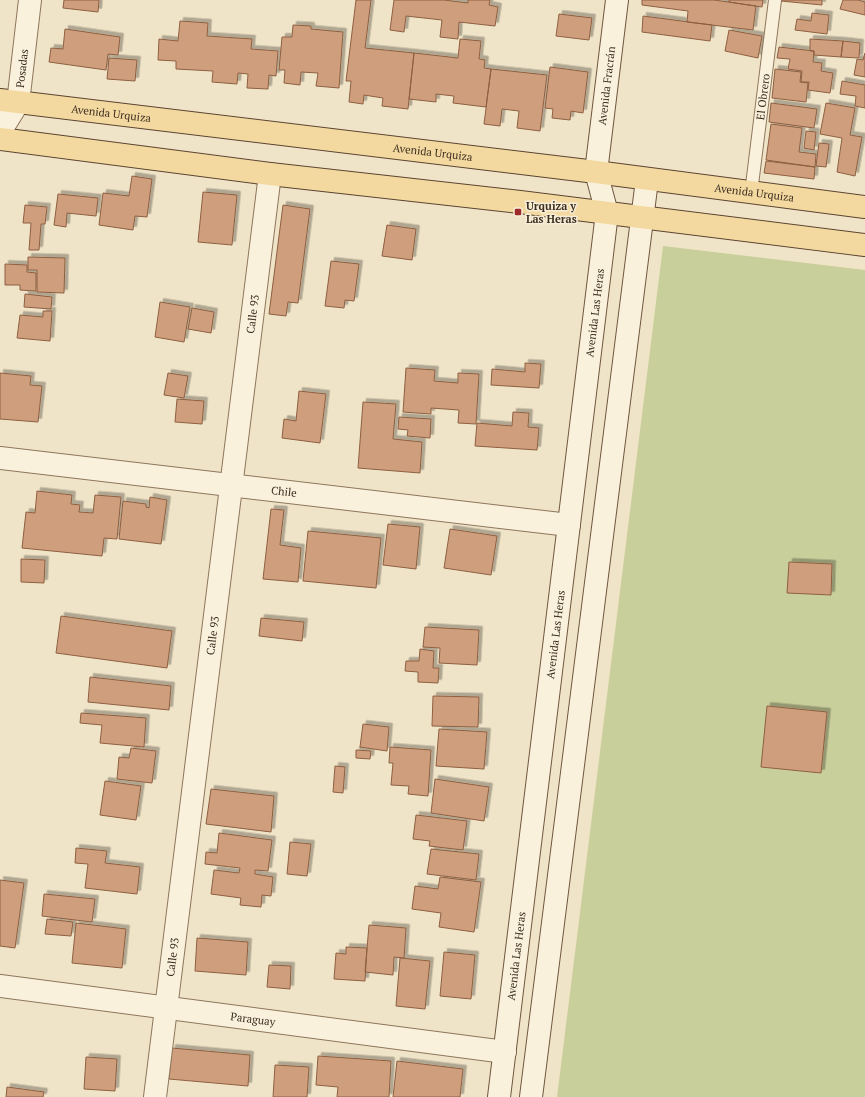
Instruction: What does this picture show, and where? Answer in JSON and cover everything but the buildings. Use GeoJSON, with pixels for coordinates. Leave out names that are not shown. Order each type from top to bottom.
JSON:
{"type":"FeatureCollection","features":[{"type":"Feature","properties":{"kind":"main road","name":"Avenida Urquiza"},"geometry":{"type":"LineString","coordinates":[[9,102],[596,172],[647,180],[865,207]]}},
{"type":"Feature","properties":{"kind":"main road"},"geometry":{"type":"LineString","coordinates":[[0,139],[270,174],[865,245]]}},
{"type":"Feature","properties":{"kind":"street","name":"Posadas"},"geometry":{"type":"LineString","coordinates":[[0,132],[9,102],[30,0]]}},
{"type":"Feature","properties":{"kind":"street","name":"Avenida Fracrán"},"geometry":{"type":"LineString","coordinates":[[596,172],[617,0]]}},
{"type":"Feature","properties":{"kind":"street","name":"Avenida Las Heras"},"geometry":{"type":"LineString","coordinates":[[499,1097],[606,213],[596,172]]}},
{"type":"Feature","properties":{"kind":"street","name":"Calle 93"},"geometry":{"type":"LineString","coordinates":[[155,1097],[270,174]]}},
{"type":"Feature","properties":{"kind":"street"},"geometry":{"type":"LineString","coordinates":[[531,1097],[647,180]]}},
{"type":"Feature","properties":{"kind":"street","name":"Chile"},"geometry":{"type":"LineString","coordinates":[[0,458],[569,525]]}},
{"type":"Feature","properties":{"kind":"street","name":"Paraguay"},"geometry":{"type":"LineString","coordinates":[[0,986],[505,1052]]}},
{"type":"Feature","properties":{"kind":"lane","name":"El Obrero"},"geometry":{"type":"LineString","coordinates":[[751,193],[775,0]]}},
{"type":"Feature","properties":{"kind":"green space"},"geometry":{"type":"Polygon","coordinates":[[[663,246],[865,270],[865,1097],[557,1097],[663,246]]]}},
{"type":"Feature","properties":{"kind":"place","name":"Urquiza y Las Heras"},"geometry":{"type":"Point","coordinates":[518,212]}}]}
